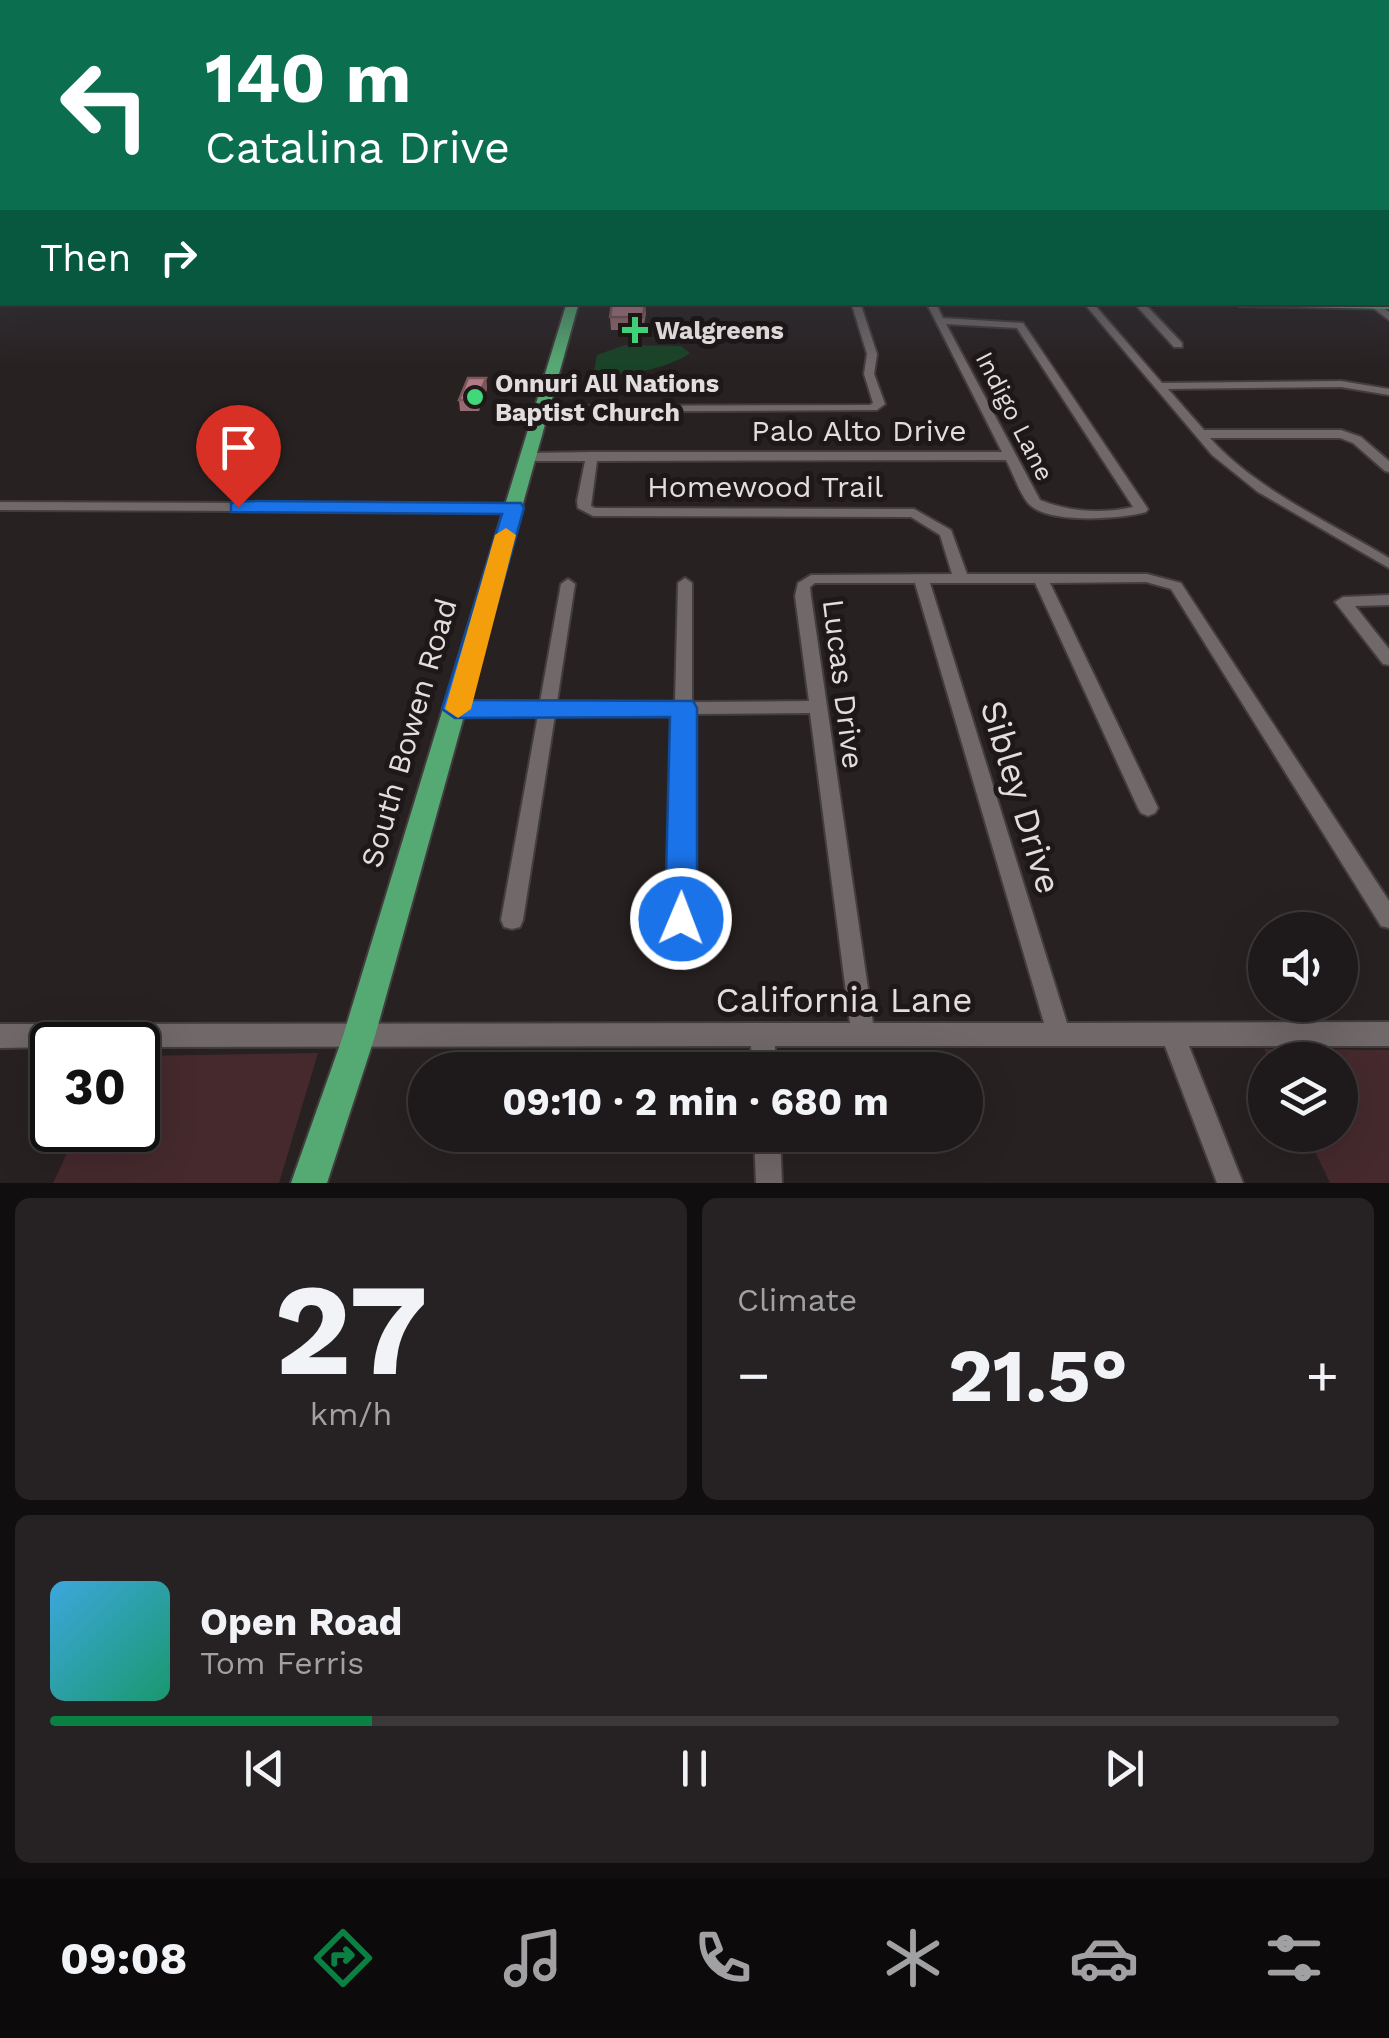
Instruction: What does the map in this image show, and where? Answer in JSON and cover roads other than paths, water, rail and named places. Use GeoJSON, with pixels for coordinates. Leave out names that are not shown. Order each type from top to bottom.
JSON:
{"type":"FeatureCollection","features":[{"type":"Feature","properties":{"kind":"main road","name":"South Bowen Road"},"geometry":{"type":"LineString","coordinates":[[309,1183],[359,1036],[572,305]]}},
{"type":"Feature","properties":{"kind":"street"},"geometry":{"type":"LineString","coordinates":[[542,408],[879,404],[869,374],[872,354],[856,305]]}},
{"type":"Feature","properties":{"kind":"street","name":"Indigo Lane"},"geometry":{"type":"LineString","coordinates":[[932,305],[1030,498],[1044,508],[1138,511],[1141,505],[1020,325],[941,321]]}},
{"type":"Feature","properties":{"kind":"street"},"geometry":{"type":"LineString","coordinates":[[1090,305],[1200,434],[1263,489],[1389,564]]}},
{"type":"Feature","properties":{"kind":"street"},"geometry":{"type":"LineString","coordinates":[[1140,305],[1178,345]]}},
{"type":"Feature","properties":{"kind":"street"},"geometry":{"type":"LineString","coordinates":[[1158,386],[1341,384],[1389,392]]}},
{"type":"Feature","properties":{"kind":"street"},"geometry":{"type":"LineString","coordinates":[[1200,434],[1341,434],[1357,440],[1389,468]]}},
{"type":"Feature","properties":{"kind":"street","name":"Homewood Trail"},"geometry":{"type":"LineString","coordinates":[[592,456],[584,501],[585,508],[593,512],[914,514],[946,533],[961,578]]}},
{"type":"Feature","properties":{"kind":"street","name":"Palo Alto Drive"},"geometry":{"type":"LineString","coordinates":[[529,457],[1009,456]]}},
{"type":"Feature","properties":{"kind":"street"},"geometry":{"type":"LineString","coordinates":[[0,506],[514,508]]}},
{"type":"Feature","properties":{"kind":"street","name":"Sibley Drive"},"geometry":{"type":"LineString","coordinates":[[922,578],[1059,1035]]}},
{"type":"Feature","properties":{"kind":"street"},"geometry":{"type":"LineString","coordinates":[[1040,578],[1148,808]]}},
{"type":"Feature","properties":{"kind":"street","name":"Lucas Drive"},"geometry":{"type":"LineString","coordinates":[[863,1035],[803,586],[811,579],[1169,582],[1181,591],[1389,919]]}},
{"type":"Feature","properties":{"kind":"street"},"geometry":{"type":"LineString","coordinates":[[681,919],[685,583]]}},
{"type":"Feature","properties":{"kind":"street"},"geometry":{"type":"LineString","coordinates":[[512,920],[568,584]]}},
{"type":"Feature","properties":{"kind":"street"},"geometry":{"type":"LineString","coordinates":[[1389,600],[1343,602],[1389,660]]}},
{"type":"Feature","properties":{"kind":"street"},"geometry":{"type":"LineString","coordinates":[[455,709],[818,707]]}},
{"type":"Feature","properties":{"kind":"street"},"geometry":{"type":"LineString","coordinates":[[1173,1034],[1230,1183]]}},
{"type":"Feature","properties":{"kind":"street","name":"California Lane"},"geometry":{"type":"LineString","coordinates":[[0,1036],[1389,1034]]}},
{"type":"Feature","properties":{"kind":"street"},"geometry":{"type":"LineString","coordinates":[[763,1035],[763,1052]]}},
{"type":"Feature","properties":{"kind":"street"},"geometry":{"type":"LineString","coordinates":[[768,1152],[769,1183]]}},
{"type":"Feature","properties":{"kind":"place","name":"Walgreens"},"geometry":{"type":"Point","coordinates":[635,330]}},
{"type":"Feature","properties":{"kind":"place","name":"Onnuri All Nations Baptist Church"},"geometry":{"type":"Point","coordinates":[475,397]}}]}
